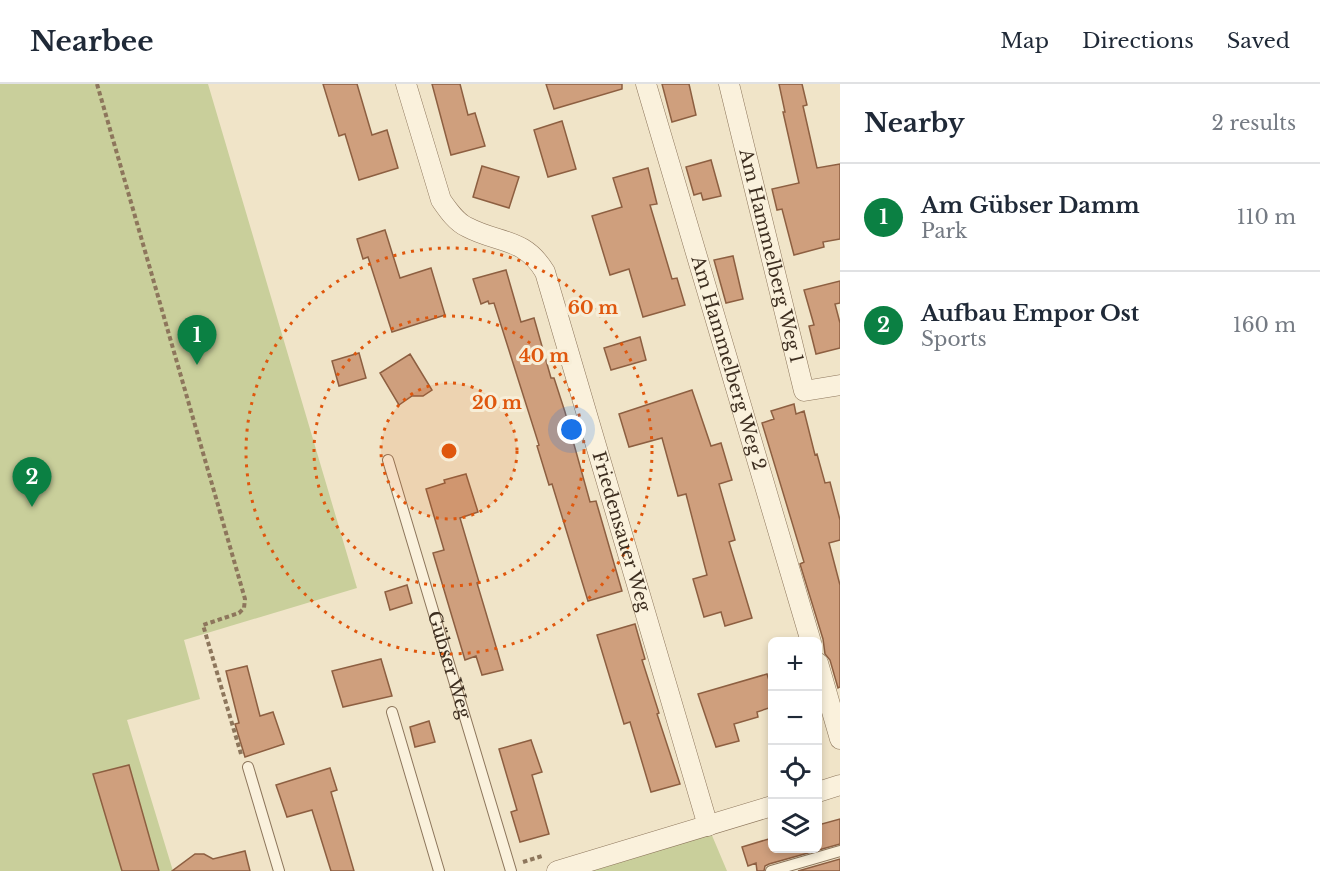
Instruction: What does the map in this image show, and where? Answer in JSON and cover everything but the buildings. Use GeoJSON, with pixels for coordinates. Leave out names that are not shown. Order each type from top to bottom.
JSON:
{"type":"FeatureCollection","features":[{"type":"Feature","properties":{"kind":"street","name":"Friedensauer Weg"},"geometry":{"type":"LineString","coordinates":[[406,84],[441,200],[447,210],[465,227],[524,248],[537,258],[545,272],[708,826]]}},
{"type":"Feature","properties":{"kind":"street","name":"Am Hammelberg Weg 2"},"geometry":{"type":"LineString","coordinates":[[646,84],[810,637]]}},
{"type":"Feature","properties":{"kind":"street","name":"Am Hammelberg Weg 1"},"geometry":{"type":"LineString","coordinates":[[729,84],[804,392],[840,385]]}},
{"type":"Feature","properties":{"kind":"street"},"geometry":{"type":"LineString","coordinates":[[822,677],[840,740]]}},
{"type":"Feature","properties":{"kind":"street"},"geometry":{"type":"LineString","coordinates":[[822,791],[840,785]]}},
{"type":"Feature","properties":{"kind":"street"},"geometry":{"type":"LineString","coordinates":[[557,871],[768,807]]}},
{"type":"Feature","properties":{"kind":"lane","name":"Gübser Weg"},"geometry":{"type":"LineString","coordinates":[[388,460],[511,871]]}},
{"type":"Feature","properties":{"kind":"lane"},"geometry":{"type":"LineString","coordinates":[[392,712],[439,871]]}},
{"type":"Feature","properties":{"kind":"lane"},"geometry":{"type":"LineString","coordinates":[[248,767],[279,871]]}},
{"type":"Feature","properties":{"kind":"lane"},"geometry":{"type":"LineString","coordinates":[[771,871],[840,850]]}},
{"type":"Feature","properties":{"kind":"path"},"geometry":{"type":"LineString","coordinates":[[97,84],[246,599],[244,608],[239,613],[203,625],[243,762],[248,767]]}},
{"type":"Feature","properties":{"kind":"green space"},"geometry":{"type":"Polygon","coordinates":[[[0,84],[208,84],[357,588],[184,640],[200,699],[127,720],[173,871],[0,871],[0,84]]]}},
{"type":"Feature","properties":{"kind":"green space"},"geometry":{"type":"Polygon","coordinates":[[[708,826],[727,871],[558,871],[708,826]]]}},
{"type":"Feature","properties":{"kind":"place","name":"Am Gübser Damm"},"geometry":{"type":"Point","coordinates":[197,365]}},
{"type":"Feature","properties":{"kind":"place","name":"Aufbau Empor Ost"},"geometry":{"type":"Point","coordinates":[32,507]}}]}
